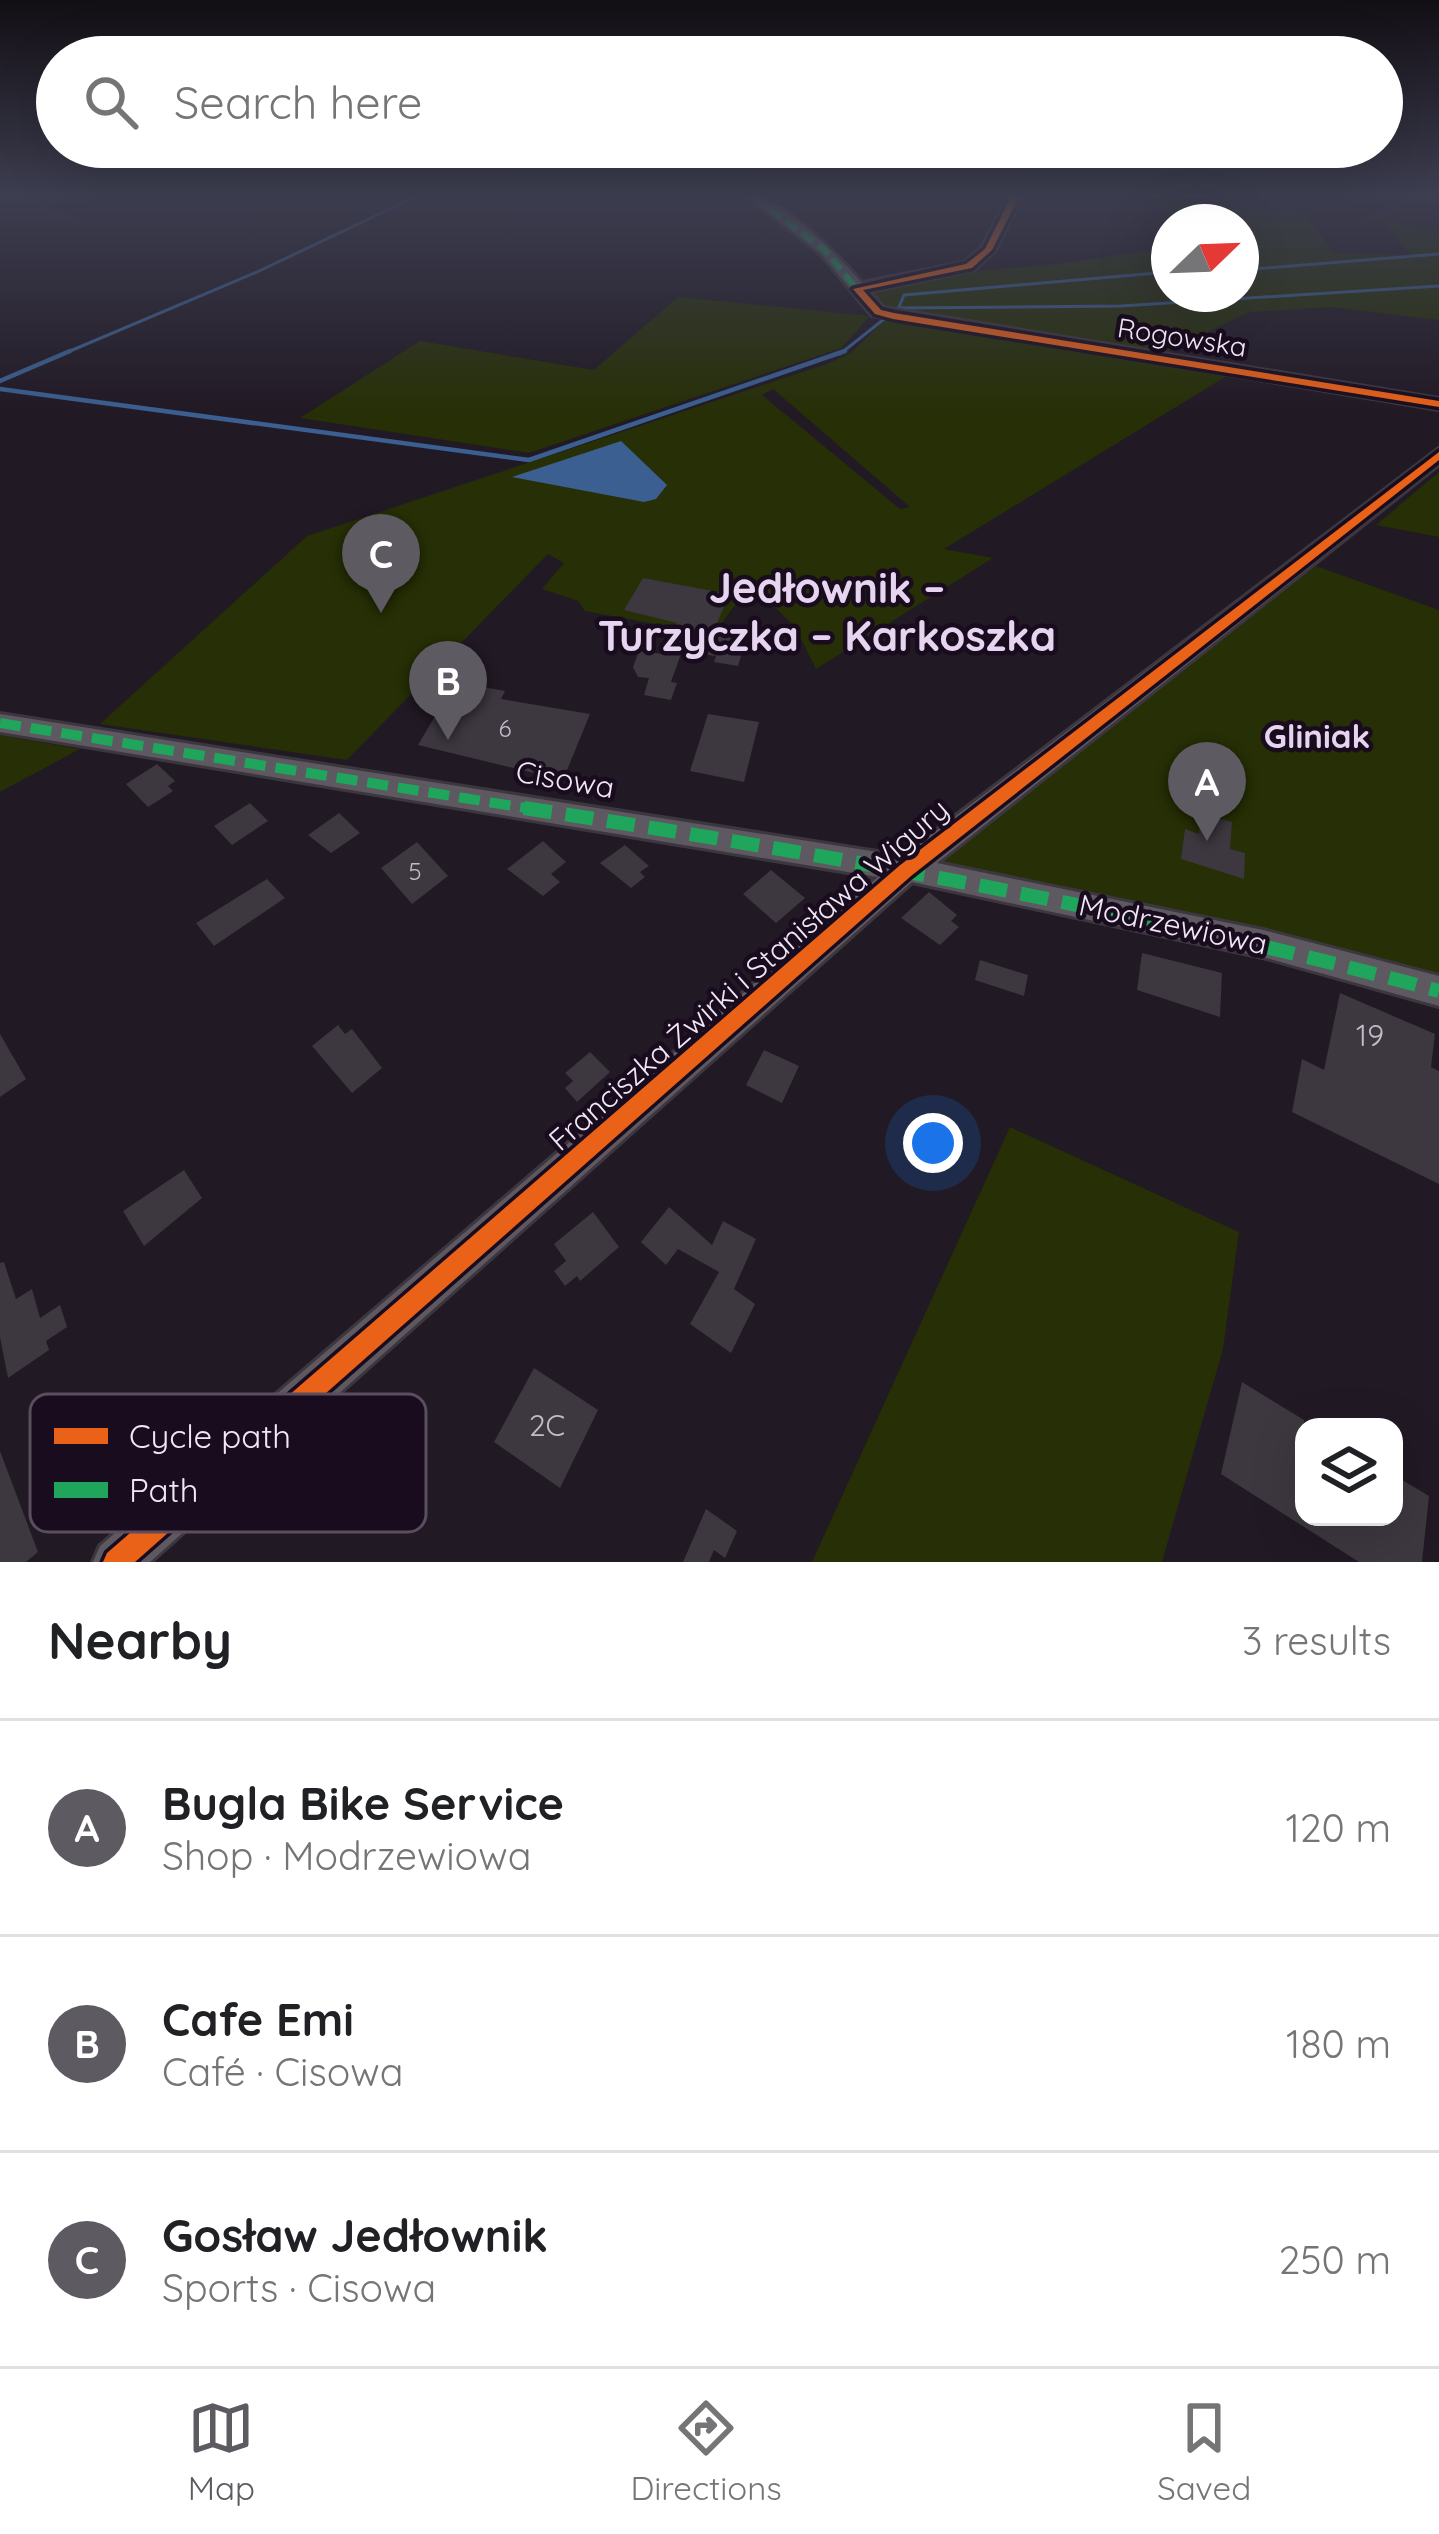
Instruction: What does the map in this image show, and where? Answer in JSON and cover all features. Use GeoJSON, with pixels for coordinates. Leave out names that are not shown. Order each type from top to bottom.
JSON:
{"type":"FeatureCollection","features":[{"type":"Feature","properties":{"kind":"street","name":"Rogowska"},"geometry":{"type":"LineString","coordinates":[[841,270],[886,314],[1439,404]]}},
{"type":"Feature","properties":{"kind":"street"},"geometry":{"type":"LineString","coordinates":[[857,289],[950,270]]}},
{"type":"Feature","properties":{"kind":"street","name":"Franciszka Żwirki i Stanisława Wigury"},"geometry":{"type":"LineString","coordinates":[[308,1394],[904,871],[1439,454]]}},
{"type":"Feature","properties":{"kind":"street","name":"Cisowa"},"geometry":{"type":"LineString","coordinates":[[0,723],[904,871]]}},
{"type":"Feature","properties":{"kind":"street","name":"Modrzewiowa"},"geometry":{"type":"LineString","coordinates":[[904,871],[1301,951],[1439,991]]}},
{"type":"Feature","properties":{"kind":"street","name":"Franciszka Żwirki i Stanisława Wigury"},"geometry":{"type":"LineString","coordinates":[[116,1562],[150,1532]]}},
{"type":"Feature","properties":{"kind":"green space"},"geometry":{"type":"Polygon","coordinates":[[[997,270],[1151,270],[1151,312],[1249,312],[1169,351],[1173,356],[901,314],[878,303],[872,293],[934,276],[997,270]]]}},
{"type":"Feature","properties":{"kind":"green space"},"geometry":{"type":"Polygon","coordinates":[[[1259,270],[1439,270],[1439,320],[1333,307],[1259,311],[1259,270]]]}},
{"type":"Feature","properties":{"kind":"green space"},"geometry":{"type":"Polygon","coordinates":[[[678,297],[870,316],[841,348],[529,453],[300,418],[420,341],[594,370],[678,297]]]}},
{"type":"Feature","properties":{"kind":"green space"},"geometry":{"type":"Polygon","coordinates":[[[887,318],[1230,374],[944,549],[993,558],[816,669],[795,627],[751,583],[713,635],[585,611],[578,601],[542,589],[564,563],[548,554],[347,760],[100,724],[307,536],[851,353],[887,318]],[[773,389],[762,395],[900,509],[910,507],[773,389]]]}},
{"type":"Feature","properties":{"kind":"green space"},"geometry":{"type":"Polygon","coordinates":[[[1439,472],[1439,537],[1376,525],[1439,472]]]}},
{"type":"Feature","properties":{"kind":"green space"},"geometry":{"type":"Polygon","coordinates":[[[1316,566],[1439,610],[1439,983],[928,867],[1316,566]]]}},
{"type":"Feature","properties":{"kind":"green space"},"geometry":{"type":"Polygon","coordinates":[[[0,735],[80,749],[0,792],[0,735]]]}},
{"type":"Feature","properties":{"kind":"green space"},"geometry":{"type":"Polygon","coordinates":[[[1010,1127],[1239,1232],[1223,1349],[1162,1562],[812,1562],[1010,1127]]]}},
{"type":"Feature","properties":{"kind":"water"},"geometry":{"type":"Polygon","coordinates":[[[621,441],[667,485],[656,499],[644,502],[512,477],[621,441]]]}},
{"type":"Feature","properties":{"kind":"building"},"geometry":{"type":"Polygon","coordinates":[[[643,578],[729,594],[714,631],[747,636],[738,666],[714,662],[716,656],[682,651],[671,682],[677,683],[671,700],[644,695],[649,678],[638,677],[633,667],[639,651],[663,654],[677,623],[624,610],[643,578]]]}},
{"type":"Feature","properties":{"kind":"building"},"geometry":{"type":"Polygon","coordinates":[[[455,682],[505,691],[501,699],[590,714],[563,780],[418,745],[455,682]]]}},
{"type":"Feature","properties":{"kind":"building"},"geometry":{"type":"Polygon","coordinates":[[[708,714],[759,722],[744,782],[690,771],[708,714]]]}},
{"type":"Feature","properties":{"kind":"building"},"geometry":{"type":"Polygon","coordinates":[[[157,764],[175,781],[168,786],[173,791],[148,807],[126,784],[157,764]]]}},
{"type":"Feature","properties":{"kind":"building"},"geometry":{"type":"Polygon","coordinates":[[[250,803],[268,821],[232,845],[214,826],[250,803]]]}},
{"type":"Feature","properties":{"kind":"building"},"geometry":{"type":"Polygon","coordinates":[[[339,813],[360,833],[331,853],[308,835],[339,813]]]}},
{"type":"Feature","properties":{"kind":"building"},"geometry":{"type":"Polygon","coordinates":[[[1201,813],[1232,822],[1230,849],[1245,853],[1244,879],[1181,859],[1185,829],[1199,834],[1201,813]]]}},
{"type":"Feature","properties":{"kind":"building"},"geometry":{"type":"Polygon","coordinates":[[[543,841],[566,862],[551,874],[560,882],[543,896],[507,869],[543,841]]]}},
{"type":"Feature","properties":{"kind":"building"},"geometry":{"type":"Polygon","coordinates":[[[417,842],[448,876],[412,904],[381,868],[417,842]]]}},
{"type":"Feature","properties":{"kind":"building"},"geometry":{"type":"Polygon","coordinates":[[[625,845],[649,866],[640,872],[645,877],[631,888],[600,863],[625,845]]]}},
{"type":"Feature","properties":{"kind":"building"},"geometry":{"type":"Polygon","coordinates":[[[771,870],[805,898],[776,923],[743,894],[771,870]]]}},
{"type":"Feature","properties":{"kind":"building"},"geometry":{"type":"Polygon","coordinates":[[[267,879],[285,898],[214,946],[196,923],[267,879]]]}},
{"type":"Feature","properties":{"kind":"building"},"geometry":{"type":"Polygon","coordinates":[[[929,892],[957,915],[951,921],[959,927],[940,945],[901,918],[929,892]]]}},
{"type":"Feature","properties":{"kind":"building"},"geometry":{"type":"Polygon","coordinates":[[[1142,953],[1222,973],[1220,1017],[1137,990],[1142,953]]]}},
{"type":"Feature","properties":{"kind":"building"},"geometry":{"type":"Polygon","coordinates":[[[980,960],[1028,975],[1024,996],[975,980],[980,960]]]}},
{"type":"Feature","properties":{"kind":"building"},"geometry":{"type":"Polygon","coordinates":[[[1340,993],[1435,1034],[1431,1067],[1439,1071],[1439,1184],[1292,1112],[1302,1059],[1324,1070],[1340,993]]]}},
{"type":"Feature","properties":{"kind":"building"},"geometry":{"type":"Polygon","coordinates":[[[338,1025],[345,1034],[352,1029],[382,1068],[352,1093],[312,1046],[338,1025]]]}},
{"type":"Feature","properties":{"kind":"building"},"geometry":{"type":"Polygon","coordinates":[[[0,1034],[26,1079],[0,1097],[0,1034]]]}},
{"type":"Feature","properties":{"kind":"building"},"geometry":{"type":"Polygon","coordinates":[[[764,1050],[799,1066],[782,1103],[746,1085],[764,1050]]]}},
{"type":"Feature","properties":{"kind":"building"},"geometry":{"type":"Polygon","coordinates":[[[590,1052],[610,1072],[577,1102],[565,1088],[573,1081],[565,1073],[590,1052]]]}},
{"type":"Feature","properties":{"kind":"building"},"geometry":{"type":"Polygon","coordinates":[[[184,1170],[202,1198],[144,1246],[123,1211],[184,1170]]]}},
{"type":"Feature","properties":{"kind":"building"},"geometry":{"type":"Polygon","coordinates":[[[669,1207],[712,1245],[723,1221],[756,1239],[734,1289],[755,1304],[731,1353],[690,1324],[719,1272],[678,1249],[666,1265],[641,1242],[669,1207]]]}},
{"type":"Feature","properties":{"kind":"building"},"geometry":{"type":"Polygon","coordinates":[[[593,1212],[619,1247],[580,1281],[577,1276],[565,1286],[554,1271],[566,1261],[554,1244],[593,1212]]]}},
{"type":"Feature","properties":{"kind":"building"},"geometry":{"type":"Polygon","coordinates":[[[4,1262],[16,1299],[32,1289],[40,1318],[60,1305],[67,1327],[46,1341],[49,1350],[8,1378],[0,1337],[0,1263],[4,1262]]]}},
{"type":"Feature","properties":{"kind":"building"},"geometry":{"type":"Polygon","coordinates":[[[534,1368],[598,1410],[560,1488],[494,1442],[534,1368]]]}},
{"type":"Feature","properties":{"kind":"building"},"geometry":{"type":"Polygon","coordinates":[[[1242,1382],[1301,1418],[1295,1418],[1295,1521],[1221,1474],[1242,1382]]]}},
{"type":"Feature","properties":{"kind":"building"},"geometry":{"type":"Polygon","coordinates":[[[0,1451],[38,1552],[26,1562],[0,1562],[0,1451]]]}},
{"type":"Feature","properties":{"kind":"building"},"geometry":{"type":"Polygon","coordinates":[[[1403,1480],[1429,1496],[1422,1562],[1359,1562],[1303,1526],[1403,1526],[1403,1480]]]}},
{"type":"Feature","properties":{"kind":"building"},"geometry":{"type":"Polygon","coordinates":[[[706,1509],[737,1531],[725,1558],[714,1550],[709,1562],[683,1562],[706,1509]]]}},
{"type":"Feature","properties":{"kind":"waterway"},"geometry":{"type":"LineString","coordinates":[[63,354],[261,270]]}},
{"type":"Feature","properties":{"kind":"waterway"},"geometry":{"type":"LineString","coordinates":[[899,307],[904,295],[1151,274]]}},
{"type":"Feature","properties":{"kind":"waterway"},"geometry":{"type":"LineString","coordinates":[[843,352],[898,308],[1121,306],[1439,286]]}},
{"type":"Feature","properties":{"kind":"waterway"},"geometry":{"type":"LineString","coordinates":[[63,354],[70,351]]}},
{"type":"Feature","properties":{"kind":"waterway"},"geometry":{"type":"LineString","coordinates":[[0,389],[529,460],[843,352]]}},
{"type":"Feature","properties":{"kind":"waterway"},"geometry":{"type":"LineString","coordinates":[[0,381],[63,354]]}},
{"type":"Feature","properties":{"kind":"marked path"},"geometry":{"type":"LineString","coordinates":[[841,270],[864,298]]}},
{"type":"Feature","properties":{"kind":"marked path"},"geometry":{"type":"LineString","coordinates":[[0,723],[905,869],[1263,943],[1439,991]]}},
{"type":"Feature","properties":{"kind":"cycle path"},"geometry":{"type":"LineString","coordinates":[[857,289],[950,270]]}},
{"type":"Feature","properties":{"kind":"cycle path"},"geometry":{"type":"LineString","coordinates":[[857,289],[878,312],[893,316],[1439,404]]}},
{"type":"Feature","properties":{"kind":"cycle path"},"geometry":{"type":"LineString","coordinates":[[308,1394],[905,871],[1439,455]]}},
{"type":"Feature","properties":{"kind":"cycle path"},"geometry":{"type":"LineString","coordinates":[[116,1562],[150,1532]]}},
{"type":"Feature","properties":{"kind":"place","name":"Gosław Jedłownik"},"geometry":{"type":"Point","coordinates":[381,613]}},
{"type":"Feature","properties":{"kind":"place","name":"Cafe Emi"},"geometry":{"type":"Point","coordinates":[448,740]}},
{"type":"Feature","properties":{"kind":"place","name":"Bugla Bike Service"},"geometry":{"type":"Point","coordinates":[1207,841]}},
{"type":"Feature","properties":{"kind":"district","name":"Jedłownik – Turzyczka – Karkoszka"},"geometry":{"type":"Point","coordinates":[827,612]}},
{"type":"Feature","properties":{"kind":"district","name":"Gliniak"},"geometry":{"type":"Point","coordinates":[1317,736]}}]}
